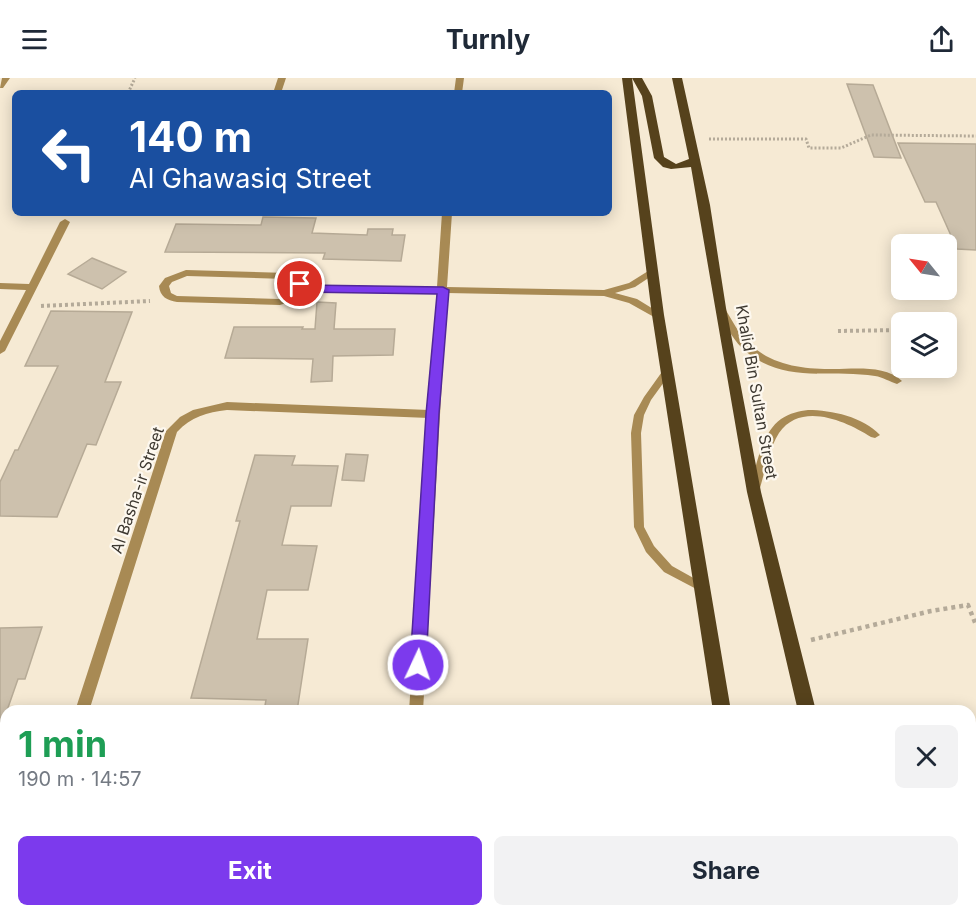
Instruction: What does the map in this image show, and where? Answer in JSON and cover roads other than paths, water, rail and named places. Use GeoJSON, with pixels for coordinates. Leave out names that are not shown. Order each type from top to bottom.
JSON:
{"type":"FeatureCollection","features":[{"type":"Feature","properties":{"kind":"main road"},"geometry":{"type":"LineString","coordinates":[[627,78],[658,315],[721,705]]}},
{"type":"Feature","properties":{"kind":"main road"},"geometry":{"type":"LineString","coordinates":[[637,78],[647,96],[661,162],[680,167],[694,160]]}},
{"type":"Feature","properties":{"kind":"main road","name":"Khalid Bin Sultan Street"},"geometry":{"type":"LineString","coordinates":[[677,78],[704,205],[720,308],[754,492],[805,705]]}},
{"type":"Feature","properties":{"kind":"street"},"geometry":{"type":"LineString","coordinates":[[0,86],[6,78]]}},
{"type":"Feature","properties":{"kind":"street"},"geometry":{"type":"LineString","coordinates":[[416,705],[447,216]]}},
{"type":"Feature","properties":{"kind":"street"},"geometry":{"type":"LineString","coordinates":[[0,351],[65,222]]}},
{"type":"Feature","properties":{"kind":"street"},"geometry":{"type":"LineString","coordinates":[[603,293],[632,285],[653,271]]}},
{"type":"Feature","properties":{"kind":"street"},"geometry":{"type":"LineString","coordinates":[[186,273],[288,276],[298,280],[300,288],[294,297],[280,302],[177,299],[168,297],[164,292],[164,286],[168,280],[186,273]]}},
{"type":"Feature","properties":{"kind":"street"},"geometry":{"type":"LineString","coordinates":[[0,286],[33,287]]}},
{"type":"Feature","properties":{"kind":"street"},"geometry":{"type":"LineString","coordinates":[[300,288],[603,293],[633,301],[658,315]]}},
{"type":"Feature","properties":{"kind":"street","name":"Al Basha-ir Street"},"geometry":{"type":"LineString","coordinates":[[84,705],[172,431],[181,420],[194,412],[210,407],[226,406],[433,414]]}},
{"type":"Feature","properties":{"kind":"lane"},"geometry":{"type":"LineString","coordinates":[[720,308],[747,347],[779,366],[807,372],[877,373],[897,381]]}},
{"type":"Feature","properties":{"kind":"lane"},"geometry":{"type":"LineString","coordinates":[[667,371],[647,399],[639,415],[636,433],[639,526],[650,549],[668,569],[702,588]]}},
{"type":"Feature","properties":{"kind":"lane"},"geometry":{"type":"LineString","coordinates":[[754,492],[775,432],[783,422],[796,416],[812,413],[829,414],[847,418],[862,425],[875,435]]}}]}
